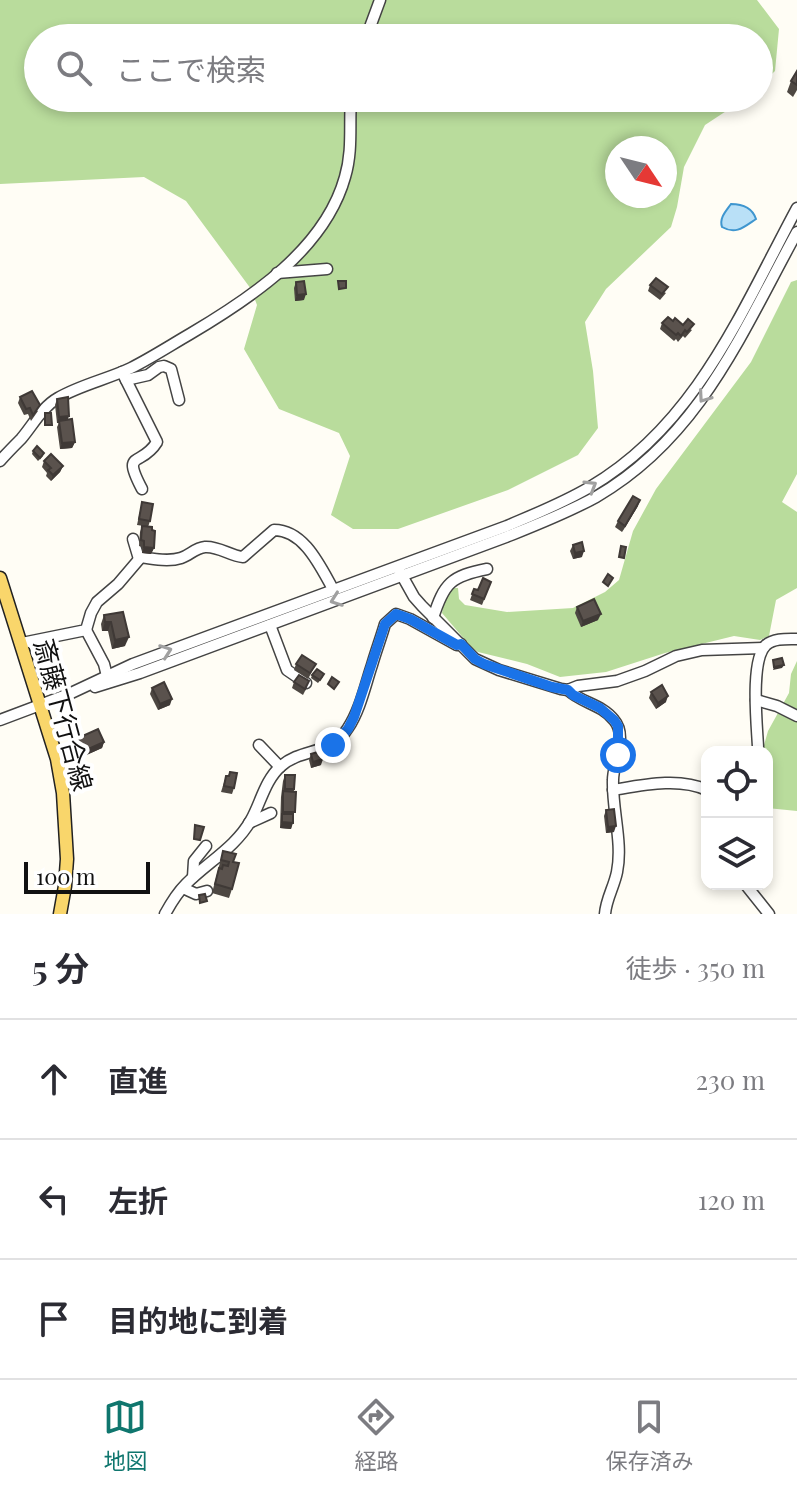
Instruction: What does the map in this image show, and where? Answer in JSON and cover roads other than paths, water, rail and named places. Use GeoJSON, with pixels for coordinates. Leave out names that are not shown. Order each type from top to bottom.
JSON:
{"type":"FeatureCollection","features":[{"type":"Feature","properties":{"kind":"main road","name":"斎藤下行合線"},"geometry":{"type":"LineString","coordinates":[[0,578],[57,759],[63,793],[67,859],[60,914]]}},
{"type":"Feature","properties":{"kind":"street"},"geometry":{"type":"LineString","coordinates":[[371,24],[380,0]]}},
{"type":"Feature","properties":{"kind":"street"},"geometry":{"type":"LineString","coordinates":[[0,461],[58,398],[124,376],[247,298],[309,242],[328,216],[341,187],[351,150],[351,112]]}},
{"type":"Feature","properties":{"kind":"street"},"geometry":{"type":"LineString","coordinates":[[0,720],[270,625],[549,508],[590,487],[642,449],[691,396],[712,366],[797,208]]}},
{"type":"Feature","properties":{"kind":"street"},"geometry":{"type":"LineString","coordinates":[[69,694],[133,664],[333,589],[400,571],[563,514],[597,496],[652,456],[709,390],[727,363],[797,232]]}},
{"type":"Feature","properties":{"kind":"street"},"geometry":{"type":"LineString","coordinates":[[277,273],[327,269]]}},
{"type":"Feature","properties":{"kind":"street"},"geometry":{"type":"LineString","coordinates":[[124,376],[148,375],[159,367],[167,367],[171,369],[179,400]]}},
{"type":"Feature","properties":{"kind":"street"},"geometry":{"type":"LineString","coordinates":[[124,376],[157,442],[132,465],[142,489]]}},
{"type":"Feature","properties":{"kind":"street"},"geometry":{"type":"LineString","coordinates":[[107,676],[86,630],[97,602],[118,584],[141,557],[178,559],[200,547],[212,547],[243,557],[268,533],[279,529],[303,543],[315,557],[333,589]]}},
{"type":"Feature","properties":{"kind":"street"},"geometry":{"type":"LineString","coordinates":[[133,539],[139,559]]}},
{"type":"Feature","properties":{"kind":"street"},"geometry":{"type":"LineString","coordinates":[[433,618],[442,592],[454,579],[487,569]]}},
{"type":"Feature","properties":{"kind":"street"},"geometry":{"type":"LineString","coordinates":[[400,571],[414,597],[475,659],[552,687],[568,690],[617,681],[676,656],[702,650],[763,648]]}},
{"type":"Feature","properties":{"kind":"street"},"geometry":{"type":"LineString","coordinates":[[165,914],[193,877],[233,845],[280,767],[306,753],[333,745],[348,729],[385,624],[396,614],[457,645],[461,644]]}},
{"type":"Feature","properties":{"kind":"street"},"geometry":{"type":"LineString","coordinates":[[270,625],[287,670],[306,683]]}},
{"type":"Feature","properties":{"kind":"street"},"geometry":{"type":"LineString","coordinates":[[22,643],[86,630]]}},
{"type":"Feature","properties":{"kind":"street"},"geometry":{"type":"LineString","coordinates":[[758,746],[756,700],[759,656],[763,648],[773,641],[797,639]]}},
{"type":"Feature","properties":{"kind":"street"},"geometry":{"type":"LineString","coordinates":[[568,690],[600,708],[618,726],[619,745],[613,775],[617,872],[605,914]]}},
{"type":"Feature","properties":{"kind":"street"},"geometry":{"type":"LineString","coordinates":[[756,700],[797,716]]}},
{"type":"Feature","properties":{"kind":"street"},"geometry":{"type":"LineString","coordinates":[[259,745],[280,767]]}},
{"type":"Feature","properties":{"kind":"street"},"geometry":{"type":"LineString","coordinates":[[613,790],[662,784],[692,784],[701,788]]}},
{"type":"Feature","properties":{"kind":"street"},"geometry":{"type":"LineString","coordinates":[[249,823],[271,813]]}},
{"type":"Feature","properties":{"kind":"street"},"geometry":{"type":"LineString","coordinates":[[193,877],[194,861],[206,846]]}},
{"type":"Feature","properties":{"kind":"street"},"geometry":{"type":"LineString","coordinates":[[183,888],[196,894],[207,891]]}},
{"type":"Feature","properties":{"kind":"street"},"geometry":{"type":"LineString","coordinates":[[750,890],[769,914]]}},
{"type":"Feature","properties":{"kind":"water"},"geometry":{"type":"Polygon","coordinates":[[[731,204],[746,207],[756,219],[736,230],[722,227],[722,218],[731,204]]]}}]}
